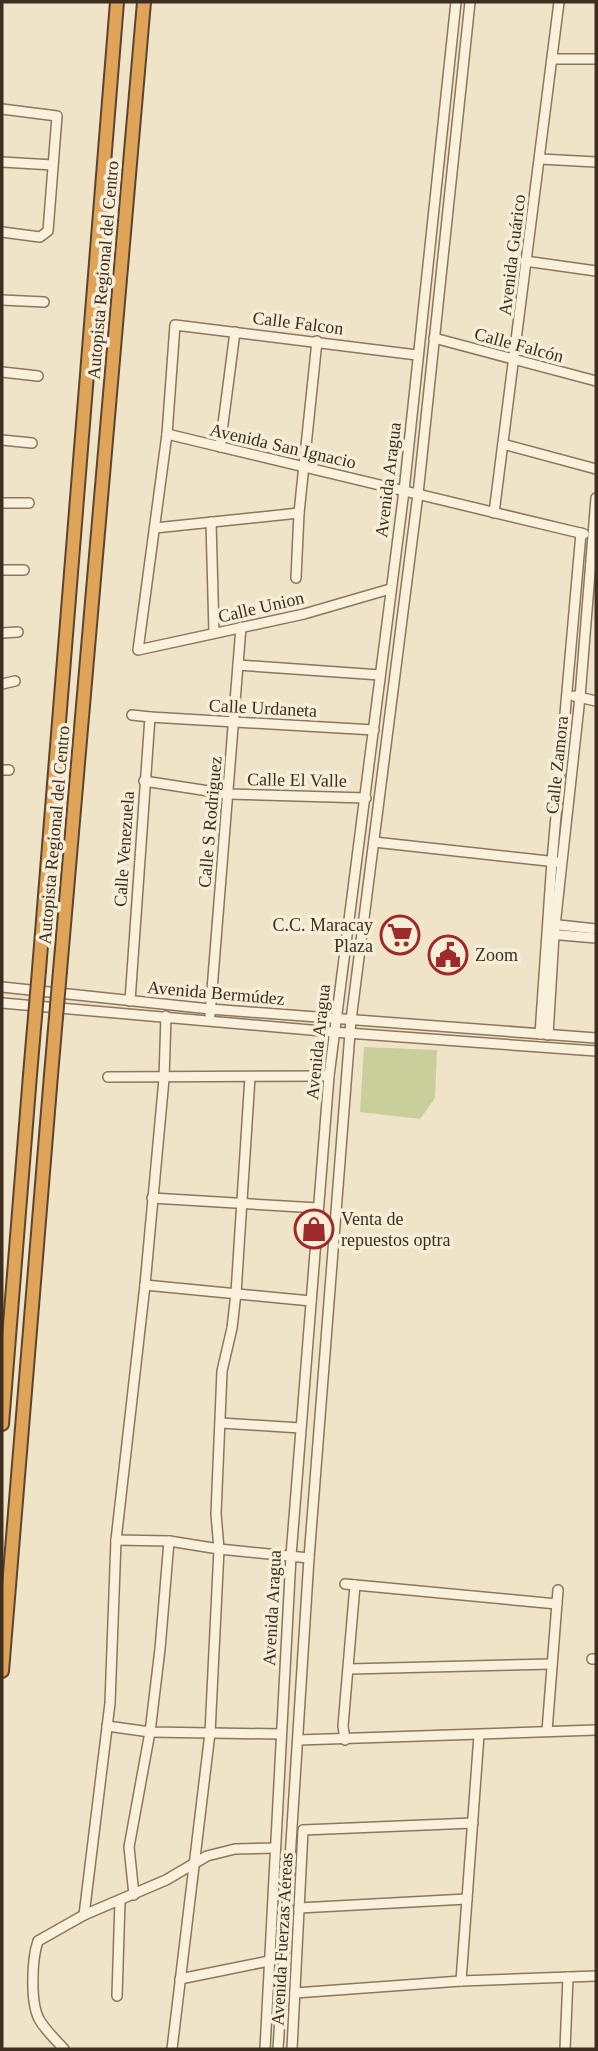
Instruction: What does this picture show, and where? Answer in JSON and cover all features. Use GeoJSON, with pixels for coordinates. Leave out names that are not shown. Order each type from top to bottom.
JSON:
{"type":"FeatureCollection","features":[{"type":"Feature","properties":{"kind":"highway","name":"Autopista Regional del Centro"},"geometry":{"type":"LineString","coordinates":[[2,1424],[117,2]]}},
{"type":"Feature","properties":{"kind":"highway","name":"Autopista Regional del Centro"},"geometry":{"type":"LineString","coordinates":[[2,1671],[144,2]]}},
{"type":"Feature","properties":{"kind":"street","name":"Avenida Aragua"},"geometry":{"type":"LineString","coordinates":[[265,2049],[291,1556],[333,1031],[366,797],[404,491],[456,2]]}},
{"type":"Feature","properties":{"kind":"street","name":"Avenida Aragua"},"geometry":{"type":"LineString","coordinates":[[278,2049],[309,1558],[351,1020],[418,494],[470,2]]}},
{"type":"Feature","properties":{"kind":"street","name":"Avenida Guárico"},"geometry":{"type":"LineString","coordinates":[[494,513],[559,2]]}},
{"type":"Feature","properties":{"kind":"street"},"geometry":{"type":"LineString","coordinates":[[553,59],[596,60]]}},
{"type":"Feature","properties":{"kind":"street"},"geometry":{"type":"LineString","coordinates":[[2,108],[57,116],[48,231],[40,237],[2,232]]}},
{"type":"Feature","properties":{"kind":"street"},"geometry":{"type":"LineString","coordinates":[[540,159],[596,162]]}},
{"type":"Feature","properties":{"kind":"street"},"geometry":{"type":"LineString","coordinates":[[2,162],[53,165]]}},
{"type":"Feature","properties":{"kind":"street"},"geometry":{"type":"LineString","coordinates":[[526,261],[596,271]]}},
{"type":"Feature","properties":{"kind":"street"},"geometry":{"type":"LineString","coordinates":[[2,300],[44,302]]}},
{"type":"Feature","properties":{"kind":"street","name":"Calle Falcon"},"geometry":{"type":"LineString","coordinates":[[167,434],[175,325],[417,355]]}},
{"type":"Feature","properties":{"kind":"street"},"geometry":{"type":"LineString","coordinates":[[220,447],[234,331]]}},
{"type":"Feature","properties":{"kind":"street","name":"Calle Falcón"},"geometry":{"type":"LineString","coordinates":[[434,338],[596,382]]}},
{"type":"Feature","properties":{"kind":"street"},"geometry":{"type":"LineString","coordinates":[[296,578],[299,513],[317,341]]}},
{"type":"Feature","properties":{"kind":"street"},"geometry":{"type":"LineString","coordinates":[[2,372],[38,376]]}},
{"type":"Feature","properties":{"kind":"street"},"geometry":{"type":"LineString","coordinates":[[167,434],[155,528],[299,513]]}},
{"type":"Feature","properties":{"kind":"street","name":"Avenida San Ignacio"},"geometry":{"type":"LineString","coordinates":[[167,434],[594,536]]}},
{"type":"Feature","properties":{"kind":"street"},"geometry":{"type":"LineString","coordinates":[[2,440],[32,443]]}},
{"type":"Feature","properties":{"kind":"street"},"geometry":{"type":"LineString","coordinates":[[503,443],[596,469]]}},
{"type":"Feature","properties":{"kind":"street","name":"Calle Zamora"},"geometry":{"type":"LineString","coordinates":[[557,862],[580,697],[596,498]]}},
{"type":"Feature","properties":{"kind":"street"},"geometry":{"type":"LineString","coordinates":[[2,503],[29,503]]}},
{"type":"Feature","properties":{"kind":"street"},"geometry":{"type":"LineString","coordinates":[[211,522],[214,633]]}},
{"type":"Feature","properties":{"kind":"street","name":"Calle Union"},"geometry":{"type":"LineString","coordinates":[[155,528],[138,650],[304,614],[390,589]]}},
{"type":"Feature","properties":{"kind":"street","name":"Calle Zamora"},"geometry":{"type":"LineString","coordinates":[[544,1035],[567,694],[581,533]]}},
{"type":"Feature","properties":{"kind":"street"},"geometry":{"type":"LineString","coordinates":[[2,570],[24,570]]}},
{"type":"Feature","properties":{"kind":"street","name":"Calle S Rodriguez"},"geometry":{"type":"LineString","coordinates":[[209,1020],[241,627]]}},
{"type":"Feature","properties":{"kind":"street"},"geometry":{"type":"LineString","coordinates":[[2,633],[18,632]]}},
{"type":"Feature","properties":{"kind":"street"},"geometry":{"type":"LineString","coordinates":[[238,665],[380,674]]}},
{"type":"Feature","properties":{"kind":"street"},"geometry":{"type":"LineString","coordinates":[[2,684],[15,681]]}},
{"type":"Feature","properties":{"kind":"street"},"geometry":{"type":"LineString","coordinates":[[567,694],[596,701]]}},
{"type":"Feature","properties":{"kind":"street"},"geometry":{"type":"LineString","coordinates":[[132,715],[150,717]]}},
{"type":"Feature","properties":{"kind":"street","name":"Calle Urdaneta"},"geometry":{"type":"LineString","coordinates":[[150,717],[374,730]]}},
{"type":"Feature","properties":{"kind":"street","name":"Calle Venezuela"},"geometry":{"type":"LineString","coordinates":[[130,1001],[150,717]]}},
{"type":"Feature","properties":{"kind":"street","name":"Calle El Valle"},"geometry":{"type":"LineString","coordinates":[[144,781],[228,794],[366,797]]}},
{"type":"Feature","properties":{"kind":"street"},"geometry":{"type":"LineString","coordinates":[[374,842],[557,862]]}},
{"type":"Feature","properties":{"kind":"street"},"geometry":{"type":"LineString","coordinates":[[551,929],[596,929]]}},
{"type":"Feature","properties":{"kind":"street"},"geometry":{"type":"LineString","coordinates":[[551,929],[596,939]]}},
{"type":"Feature","properties":{"kind":"street","name":"Avenida Bermúdez"},"geometry":{"type":"LineString","coordinates":[[2,987],[210,1009],[596,1038]]}},
{"type":"Feature","properties":{"kind":"street","name":"Avenida Bermúdez"},"geometry":{"type":"LineString","coordinates":[[2,1003],[596,1051]]}},
{"type":"Feature","properties":{"kind":"street"},"geometry":{"type":"LineString","coordinates":[[84,1915],[110,1703],[116,1540],[145,1285],[164,1079],[166,1016]]}},
{"type":"Feature","properties":{"kind":"street"},"geometry":{"type":"LineString","coordinates":[[108,1077],[164,1079],[329,1076]]}},
{"type":"Feature","properties":{"kind":"street"},"geometry":{"type":"LineString","coordinates":[[172,2049],[210,1733],[219,1549],[216,1514],[222,1371],[232,1328],[236,1293],[250,1077]]}},
{"type":"Feature","properties":{"kind":"street"},"geometry":{"type":"LineString","coordinates":[[152,1198],[318,1208]]}},
{"type":"Feature","properties":{"kind":"street"},"geometry":{"type":"LineString","coordinates":[[145,1285],[311,1301]]}},
{"type":"Feature","properties":{"kind":"street"},"geometry":{"type":"LineString","coordinates":[[221,1423],[300,1428]]}},
{"type":"Feature","properties":{"kind":"street"},"geometry":{"type":"LineString","coordinates":[[116,1540],[169,1541],[309,1558]]}},
{"type":"Feature","properties":{"kind":"street"},"geometry":{"type":"LineString","coordinates":[[134,1895],[128,1847],[150,1732],[169,1541]]}},
{"type":"Feature","properties":{"kind":"street"},"geometry":{"type":"LineString","coordinates":[[345,1740],[343,1726],[349,1669],[350,1585],[557,1604]]}},
{"type":"Feature","properties":{"kind":"street"},"geometry":{"type":"LineString","coordinates":[[547,1731],[558,1590]]}},
{"type":"Feature","properties":{"kind":"street"},"geometry":{"type":"LineString","coordinates":[[349,1669],[552,1664]]}},
{"type":"Feature","properties":{"kind":"street"},"geometry":{"type":"LineString","coordinates":[[107,1726],[150,1732],[281,1734]]}},
{"type":"Feature","properties":{"kind":"street"},"geometry":{"type":"LineString","coordinates":[[298,1741],[596,1730]]}},
{"type":"Feature","properties":{"kind":"street"},"geometry":{"type":"LineString","coordinates":[[461,1981],[479,1735]]}},
{"type":"Feature","properties":{"kind":"street","name":"Avenida Fuerzas Aéreas"},"geometry":{"type":"LineString","coordinates":[[292,2049],[303,1830],[473,1823]]}},
{"type":"Feature","properties":{"kind":"street"},"geometry":{"type":"LineString","coordinates":[[64,2049],[38,2018],[33,1996],[35,1949],[38,1941],[84,1915],[134,1895],[207,1856],[223,1852],[275,1848]]}},
{"type":"Feature","properties":{"kind":"street"},"geometry":{"type":"LineString","coordinates":[[299,1908],[467,1899]]}},
{"type":"Feature","properties":{"kind":"street"},"geometry":{"type":"LineString","coordinates":[[117,1996],[120,1901]]}},
{"type":"Feature","properties":{"kind":"street"},"geometry":{"type":"LineString","coordinates":[[180,1979],[269,1961]]}},
{"type":"Feature","properties":{"kind":"street"},"geometry":{"type":"LineString","coordinates":[[295,1993],[461,1981],[596,1976]]}},
{"type":"Feature","properties":{"kind":"street"},"geometry":{"type":"LineString","coordinates":[[565,2049],[568,1977]]}},
{"type":"Feature","properties":{"kind":"green space"},"geometry":{"type":"Polygon","coordinates":[[[364,1047],[437,1050],[435,1098],[420,1119],[360,1112],[364,1047]]]}},
{"type":"Feature","properties":{"kind":"place","name":"C.C. Maracay Plaza"},"geometry":{"type":"Point","coordinates":[400,935]}},
{"type":"Feature","properties":{"kind":"place","name":"Zoom"},"geometry":{"type":"Point","coordinates":[448,955]}},
{"type":"Feature","properties":{"kind":"place","name":"Venta de repuestos optra"},"geometry":{"type":"Point","coordinates":[314,1229]}}]}
